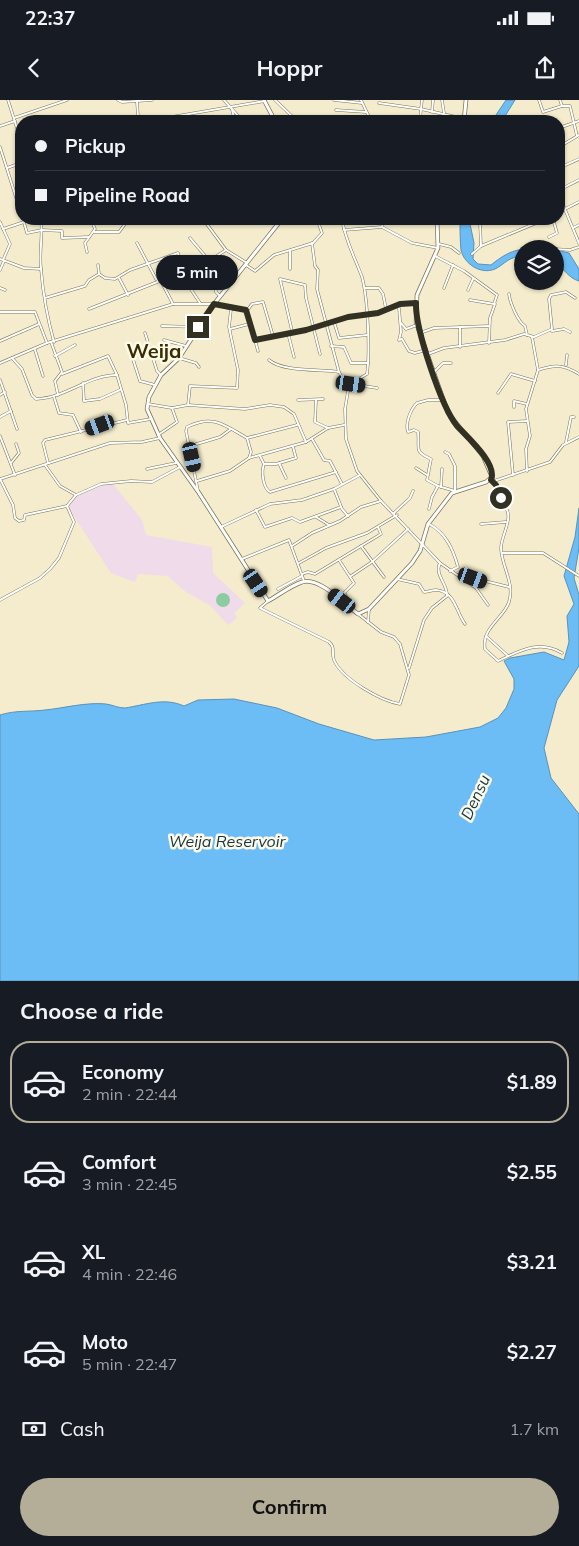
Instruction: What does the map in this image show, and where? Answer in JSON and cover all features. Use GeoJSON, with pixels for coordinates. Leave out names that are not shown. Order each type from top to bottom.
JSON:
{"type":"FeatureCollection","features":[{"type":"Feature","properties":{"kind":"street"},"geometry":{"type":"LineString","coordinates":[[8,100],[15,123]]}},
{"type":"Feature","properties":{"kind":"street"},"geometry":{"type":"LineString","coordinates":[[27,115],[67,100]]}},
{"type":"Feature","properties":{"kind":"street"},"geometry":{"type":"LineString","coordinates":[[118,100],[137,102],[152,100]]}},
{"type":"Feature","properties":{"kind":"street"},"geometry":{"type":"LineString","coordinates":[[224,100],[237,115]]}},
{"type":"Feature","properties":{"kind":"street"},"geometry":{"type":"LineString","coordinates":[[173,115],[231,108],[264,100],[272,115]]}},
{"type":"Feature","properties":{"kind":"street"},"geometry":{"type":"LineString","coordinates":[[275,100],[291,115]]}},
{"type":"Feature","properties":{"kind":"street"},"geometry":{"type":"LineString","coordinates":[[334,100],[362,103]]}},
{"type":"Feature","properties":{"kind":"street"},"geometry":{"type":"LineString","coordinates":[[361,100],[368,115]]}},
{"type":"Feature","properties":{"kind":"street"},"geometry":{"type":"LineString","coordinates":[[420,115],[422,100]]}},
{"type":"Feature","properties":{"kind":"street"},"geometry":{"type":"LineString","coordinates":[[432,112],[433,100]]}},
{"type":"Feature","properties":{"kind":"street"},"geometry":{"type":"LineString","coordinates":[[442,100],[444,113]]}},
{"type":"Feature","properties":{"kind":"street"},"geometry":{"type":"LineString","coordinates":[[464,115],[466,100]]}},
{"type":"Feature","properties":{"kind":"street"},"geometry":{"type":"LineString","coordinates":[[539,100],[543,112],[562,106],[570,106],[578,136],[565,144]]}},
{"type":"Feature","properties":{"kind":"street"},"geometry":{"type":"LineString","coordinates":[[560,100],[562,106]]}},
{"type":"Feature","properties":{"kind":"street"},"geometry":{"type":"LineString","coordinates":[[137,102],[138,115]]}},
{"type":"Feature","properties":{"kind":"street"},"geometry":{"type":"LineString","coordinates":[[379,103],[450,115]]}},
{"type":"Feature","properties":{"kind":"street"},"geometry":{"type":"LineString","coordinates":[[231,108],[233,115]]}},
{"type":"Feature","properties":{"kind":"street"},"geometry":{"type":"LineString","coordinates":[[336,110],[366,112]]}},
{"type":"Feature","properties":{"kind":"street"},"geometry":{"type":"LineString","coordinates":[[0,126],[14,120]]}},
{"type":"Feature","properties":{"kind":"street"},"geometry":{"type":"LineString","coordinates":[[565,126],[579,121]]}},
{"type":"Feature","properties":{"kind":"street"},"geometry":{"type":"LineString","coordinates":[[0,147],[15,194]]}},
{"type":"Feature","properties":{"kind":"street"},"geometry":{"type":"LineString","coordinates":[[565,165],[579,159]]}},
{"type":"Feature","properties":{"kind":"street"},"geometry":{"type":"LineString","coordinates":[[7,168],[15,165]]}},
{"type":"Feature","properties":{"kind":"street"},"geometry":{"type":"LineString","coordinates":[[565,187],[579,180]]}},
{"type":"Feature","properties":{"kind":"street"},"geometry":{"type":"LineString","coordinates":[[579,202],[565,209],[579,243]]}},
{"type":"Feature","properties":{"kind":"street"},"geometry":{"type":"LineString","coordinates":[[0,222],[10,244],[2,260],[0,270]]}},
{"type":"Feature","properties":{"kind":"street"},"geometry":{"type":"LineString","coordinates":[[3,229],[15,225]]}},
{"type":"Feature","properties":{"kind":"street"},"geometry":{"type":"LineString","coordinates":[[25,225],[27,233],[42,230],[62,231],[64,240],[89,237]]}},
{"type":"Feature","properties":{"kind":"street"},"geometry":{"type":"LineString","coordinates":[[42,225],[41,269],[45,298],[44,306],[55,356],[62,374]]}},
{"type":"Feature","properties":{"kind":"street"},"geometry":{"type":"LineString","coordinates":[[92,225],[94,232]]}},
{"type":"Feature","properties":{"kind":"street"},"geometry":{"type":"LineString","coordinates":[[87,252],[84,245],[94,232],[119,232],[124,225]]}},
{"type":"Feature","properties":{"kind":"street"},"geometry":{"type":"LineString","coordinates":[[207,225],[226,250],[256,271],[274,255],[312,244],[322,233],[319,225]]}},
{"type":"Feature","properties":{"kind":"street"},"geometry":{"type":"LineString","coordinates":[[268,601],[199,493],[159,436],[151,419],[147,404],[161,375],[179,358],[214,304],[277,225]]}},
{"type":"Feature","properties":{"kind":"street"},"geometry":{"type":"LineString","coordinates":[[343,225],[364,288],[368,363],[366,375],[348,388],[344,426],[346,442],[360,475],[381,501],[440,563],[467,581],[482,594],[488,605]]}},
{"type":"Feature","properties":{"kind":"street"},"geometry":{"type":"LineString","coordinates":[[437,225],[438,246],[416,303],[418,326],[442,400],[452,419],[487,461],[492,480],[508,511],[502,553],[509,587],[509,602],[486,636],[484,645],[487,652],[498,661],[507,656],[541,645],[562,653]]}},
{"type":"Feature","properties":{"kind":"street"},"geometry":{"type":"LineString","coordinates":[[480,225],[481,246]]}},
{"type":"Feature","properties":{"kind":"street"},"geometry":{"type":"LineString","coordinates":[[472,254],[481,246],[532,225]]}},
{"type":"Feature","properties":{"kind":"street"},"geometry":{"type":"LineString","coordinates":[[549,237],[557,233],[555,225]]}},
{"type":"Feature","properties":{"kind":"street"},"geometry":{"type":"LineString","coordinates":[[573,228],[579,225]]}},
{"type":"Feature","properties":{"kind":"street"},"geometry":{"type":"LineString","coordinates":[[344,230],[382,227],[407,241],[451,247],[459,252]]}},
{"type":"Feature","properties":{"kind":"street"},"geometry":{"type":"LineString","coordinates":[[0,235],[5,235]]}},
{"type":"Feature","properties":{"kind":"street"},"geometry":{"type":"LineString","coordinates":[[190,238],[201,254],[209,258],[215,257],[226,250]]}},
{"type":"Feature","properties":{"kind":"street"},"geometry":{"type":"LineString","coordinates":[[137,242],[156,279],[161,282],[173,304]]}},
{"type":"Feature","properties":{"kind":"street"},"geometry":{"type":"LineString","coordinates":[[312,244],[315,266],[318,270],[317,289],[331,346],[339,372],[348,388]]}},
{"type":"Feature","properties":{"kind":"street"},"geometry":{"type":"LineString","coordinates":[[564,250],[579,247]]}},
{"type":"Feature","properties":{"kind":"street"},"geometry":{"type":"LineString","coordinates":[[290,251],[290,269]]}},
{"type":"Feature","properties":{"kind":"street"},"geometry":{"type":"LineString","coordinates":[[99,274],[111,280],[119,278],[130,270],[178,253],[188,285],[200,303]]}},
{"type":"Feature","properties":{"kind":"street"},"geometry":{"type":"LineString","coordinates":[[435,256],[497,293],[489,326],[489,343]]}},
{"type":"Feature","properties":{"kind":"street"},"geometry":{"type":"LineString","coordinates":[[2,260],[24,268],[41,269]]}},
{"type":"Feature","properties":{"kind":"street"},"geometry":{"type":"LineString","coordinates":[[98,265],[99,274]]}},
{"type":"Feature","properties":{"kind":"street"},"geometry":{"type":"LineString","coordinates":[[444,288],[453,265]]}},
{"type":"Feature","properties":{"kind":"street"},"geometry":{"type":"LineString","coordinates":[[89,309],[196,267],[205,278],[214,280],[216,292],[221,297]]}},
{"type":"Feature","properties":{"kind":"street"},"geometry":{"type":"LineString","coordinates":[[45,298],[85,286],[88,280],[99,274]]}},
{"type":"Feature","properties":{"kind":"street"},"geometry":{"type":"LineString","coordinates":[[119,278],[128,295]]}},
{"type":"Feature","properties":{"kind":"street"},"geometry":{"type":"LineString","coordinates":[[292,332],[280,279],[305,285],[306,298],[320,354]]}},
{"type":"Feature","properties":{"kind":"street"},"geometry":{"type":"LineString","coordinates":[[468,290],[473,279]]}},
{"type":"Feature","properties":{"kind":"street"},"geometry":{"type":"LineString","coordinates":[[0,288],[5,290]]}},
{"type":"Feature","properties":{"kind":"street"},"geometry":{"type":"LineString","coordinates":[[364,288],[379,288],[382,292],[386,309]]}},
{"type":"Feature","properties":{"kind":"street"},"geometry":{"type":"LineString","coordinates":[[552,331],[549,297],[566,292],[575,298]]}},
{"type":"Feature","properties":{"kind":"street"},"geometry":{"type":"LineString","coordinates":[[509,294],[512,309],[516,312],[522,325],[525,326],[527,335]]}},
{"type":"Feature","properties":{"kind":"street"},"geometry":{"type":"LineString","coordinates":[[470,300],[495,304]]}},
{"type":"Feature","properties":{"kind":"street"},"geometry":{"type":"LineString","coordinates":[[246,312],[252,304],[263,302],[273,336]]}},
{"type":"Feature","properties":{"kind":"street"},"geometry":{"type":"LineString","coordinates":[[255,340],[366,315],[400,304],[416,303]]}},
{"type":"Feature","properties":{"kind":"street"},"geometry":{"type":"LineString","coordinates":[[0,363],[47,343],[173,304],[214,304],[231,309],[243,309],[246,312],[258,351]]}},
{"type":"Feature","properties":{"kind":"street"},"geometry":{"type":"LineString","coordinates":[[399,308],[399,340],[402,339],[406,349],[415,353],[426,350]]}},
{"type":"Feature","properties":{"kind":"street"},"geometry":{"type":"LineString","coordinates":[[188,405],[190,386],[237,388],[238,370],[230,330],[231,309]]}},
{"type":"Feature","properties":{"kind":"street"},"geometry":{"type":"LineString","coordinates":[[0,312],[33,311],[47,343]]}},
{"type":"Feature","properties":{"kind":"street"},"geometry":{"type":"LineString","coordinates":[[334,321],[339,338],[367,335]]}},
{"type":"Feature","properties":{"kind":"street"},"geometry":{"type":"LineString","coordinates":[[400,323],[406,329],[418,326]]}},
{"type":"Feature","properties":{"kind":"street"},"geometry":{"type":"LineString","coordinates":[[0,341],[39,324]]}},
{"type":"Feature","properties":{"kind":"street"},"geometry":{"type":"LineString","coordinates":[[230,330],[249,324]]}},
{"type":"Feature","properties":{"kind":"street"},"geometry":{"type":"LineString","coordinates":[[162,326],[198,327]]}},
{"type":"Feature","properties":{"kind":"street"},"geometry":{"type":"LineString","coordinates":[[420,333],[434,328],[489,326]]}},
{"type":"Feature","properties":{"kind":"street"},"geometry":{"type":"LineString","coordinates":[[460,327],[460,347]]}},
{"type":"Feature","properties":{"kind":"street"},"geometry":{"type":"LineString","coordinates":[[428,354],[444,348],[489,343],[527,335],[532,337],[564,329],[570,332]]}},
{"type":"Feature","properties":{"kind":"street"},"geometry":{"type":"LineString","coordinates":[[288,332],[294,357]]}},
{"type":"Feature","properties":{"kind":"street"},"geometry":{"type":"LineString","coordinates":[[145,333],[157,371],[161,375]]}},
{"type":"Feature","properties":{"kind":"street"},"geometry":{"type":"LineString","coordinates":[[527,471],[526,449],[530,436],[527,421],[527,404],[538,370],[532,337]]}},
{"type":"Feature","properties":{"kind":"street"},"geometry":{"type":"LineString","coordinates":[[164,340],[186,346]]}},
{"type":"Feature","properties":{"kind":"street"},"geometry":{"type":"LineString","coordinates":[[55,356],[74,345]]}},
{"type":"Feature","properties":{"kind":"street"},"geometry":{"type":"LineString","coordinates":[[331,346],[344,346],[351,363],[368,363]]}},
{"type":"Feature","properties":{"kind":"street"},"geometry":{"type":"LineString","coordinates":[[35,349],[43,376]]}},
{"type":"Feature","properties":{"kind":"street"},"geometry":{"type":"LineString","coordinates":[[130,350],[140,381],[155,385]]}},
{"type":"Feature","properties":{"kind":"street"},"geometry":{"type":"LineString","coordinates":[[566,366],[567,355]]}},
{"type":"Feature","properties":{"kind":"street"},"geometry":{"type":"LineString","coordinates":[[58,395],[54,381],[62,374],[108,356],[118,375],[120,390],[126,405],[128,423],[132,424],[151,419]]}},
{"type":"Feature","properties":{"kind":"street"},"geometry":{"type":"LineString","coordinates":[[12,358],[22,369],[34,398],[54,397],[100,376],[118,375]]}},
{"type":"Feature","properties":{"kind":"street"},"geometry":{"type":"LineString","coordinates":[[179,358],[196,363],[199,367]]}},
{"type":"Feature","properties":{"kind":"street"},"geometry":{"type":"LineString","coordinates":[[269,360],[275,364],[291,367],[339,372]]}},
{"type":"Feature","properties":{"kind":"street"},"geometry":{"type":"LineString","coordinates":[[433,373],[443,363],[451,363]]}},
{"type":"Feature","properties":{"kind":"street"},"geometry":{"type":"LineString","coordinates":[[538,370],[554,365],[566,366],[579,374]]}},
{"type":"Feature","properties":{"kind":"street"},"geometry":{"type":"LineString","coordinates":[[498,393],[511,374],[535,381]]}},
{"type":"Feature","properties":{"kind":"street"},"geometry":{"type":"LineString","coordinates":[[0,380],[17,429]]}},
{"type":"Feature","properties":{"kind":"street"},"geometry":{"type":"LineString","coordinates":[[83,383],[84,401],[100,399],[120,390]]}},
{"type":"Feature","properties":{"kind":"street"},"geometry":{"type":"LineString","coordinates":[[351,384],[377,388]]}},
{"type":"Feature","properties":{"kind":"street"},"geometry":{"type":"LineString","coordinates":[[0,395],[5,392]]}},
{"type":"Feature","properties":{"kind":"street"},"geometry":{"type":"LineString","coordinates":[[54,397],[59,413],[73,416],[81,432]]}},
{"type":"Feature","properties":{"kind":"street"},"geometry":{"type":"LineString","coordinates":[[298,400],[323,399]]}},
{"type":"Feature","properties":{"kind":"street"},"geometry":{"type":"LineString","coordinates":[[316,400],[315,422],[328,428]]}},
{"type":"Feature","properties":{"kind":"street"},"geometry":{"type":"LineString","coordinates":[[442,400],[428,400],[417,403],[406,423],[408,432],[414,430],[418,432],[418,451],[420,454],[431,459],[427,480],[439,487],[455,491],[527,471],[550,462],[566,442],[570,418],[574,417]]}},
{"type":"Feature","properties":{"kind":"street"},"geometry":{"type":"LineString","coordinates":[[514,407],[514,401],[527,404]]}},
{"type":"Feature","properties":{"kind":"street"},"geometry":{"type":"LineString","coordinates":[[147,404],[172,408],[188,405],[245,409],[270,404],[284,407],[294,414],[306,442]]}},
{"type":"Feature","properties":{"kind":"street"},"geometry":{"type":"LineString","coordinates":[[172,408],[177,422],[159,436],[142,442],[114,442],[0,479],[13,505],[15,518],[19,521],[24,520],[25,515],[67,506],[76,495],[108,483],[158,480],[180,467]]}},
{"type":"Feature","properties":{"kind":"street"},"geometry":{"type":"LineString","coordinates":[[0,417],[11,410]]}},
{"type":"Feature","properties":{"kind":"street"},"geometry":{"type":"LineString","coordinates":[[76,495],[60,486],[47,464],[43,443],[46,440],[81,432],[100,425],[127,420]]}},
{"type":"Feature","properties":{"kind":"street"},"geometry":{"type":"LineString","coordinates":[[199,493],[186,431],[190,425],[210,420],[232,429],[247,438],[251,452],[249,458]]}},
{"type":"Feature","properties":{"kind":"street"},"geometry":{"type":"LineString","coordinates":[[513,475],[508,422],[527,421]]}},
{"type":"Feature","properties":{"kind":"street"},"geometry":{"type":"LineString","coordinates":[[247,438],[298,425]]}},
{"type":"Feature","properties":{"kind":"street"},"geometry":{"type":"LineString","coordinates":[[198,481],[230,471],[249,458],[306,442],[328,428],[344,426]]}},
{"type":"Feature","properties":{"kind":"street"},"geometry":{"type":"LineString","coordinates":[[190,446],[220,437],[232,429]]}},
{"type":"Feature","properties":{"kind":"street"},"geometry":{"type":"LineString","coordinates":[[0,436],[12,463],[15,475]]}},
{"type":"Feature","properties":{"kind":"street"},"geometry":{"type":"LineString","coordinates":[[566,442],[579,437]]}},
{"type":"Feature","properties":{"kind":"street"},"geometry":{"type":"LineString","coordinates":[[312,439],[324,460],[330,461],[342,484]]}},
{"type":"Feature","properties":{"kind":"street"},"geometry":{"type":"LineString","coordinates":[[12,463],[19,453],[16,444]]}},
{"type":"Feature","properties":{"kind":"street"},"geometry":{"type":"LineString","coordinates":[[264,464],[279,463],[296,458],[293,447]]}},
{"type":"Feature","properties":{"kind":"street"},"geometry":{"type":"LineString","coordinates":[[358,614],[369,608],[415,559],[423,543],[429,523],[455,491],[455,466],[449,454],[444,452]]}},
{"type":"Feature","properties":{"kind":"street"},"geometry":{"type":"LineString","coordinates":[[260,456],[264,464],[262,472],[266,489],[270,492],[336,472]]}},
{"type":"Feature","properties":{"kind":"street"},"geometry":{"type":"LineString","coordinates":[[147,469],[178,463]]}},
{"type":"Feature","properties":{"kind":"street"},"geometry":{"type":"LineString","coordinates":[[279,463],[286,478]]}},
{"type":"Feature","properties":{"kind":"street"},"geometry":{"type":"LineString","coordinates":[[416,468],[428,475]]}},
{"type":"Feature","properties":{"kind":"street"},"geometry":{"type":"LineString","coordinates":[[429,510],[432,497],[439,487],[442,469]]}},
{"type":"Feature","properties":{"kind":"street"},"geometry":{"type":"LineString","coordinates":[[220,527],[272,504],[302,500],[334,489],[360,475]]}},
{"type":"Feature","properties":{"kind":"street"},"geometry":{"type":"LineString","coordinates":[[334,489],[341,508],[348,516]]}},
{"type":"Feature","properties":{"kind":"street"},"geometry":{"type":"LineString","coordinates":[[299,564],[326,548],[357,538],[378,526],[395,514],[411,497],[413,491]]}},
{"type":"Feature","properties":{"kind":"street"},"geometry":{"type":"LineString","coordinates":[[292,546],[312,533],[348,516],[361,506],[381,501]]}},
{"type":"Feature","properties":{"kind":"street"},"geometry":{"type":"LineString","coordinates":[[0,600],[40,578],[59,558],[74,522],[67,506]]}},
{"type":"Feature","properties":{"kind":"street"},"geometry":{"type":"LineString","coordinates":[[256,510],[265,527],[292,518],[300,522],[341,508]]}},
{"type":"Feature","properties":{"kind":"street"},"geometry":{"type":"LineString","coordinates":[[316,517],[331,525]]}},
{"type":"Feature","properties":{"kind":"street"},"geometry":{"type":"LineString","coordinates":[[424,518],[440,531],[454,552],[458,567],[450,571]]}},
{"type":"Feature","properties":{"kind":"street"},"geometry":{"type":"LineString","coordinates":[[481,524],[506,522]]}},
{"type":"Feature","properties":{"kind":"street"},"geometry":{"type":"LineString","coordinates":[[278,589],[308,572],[315,574],[382,534],[378,526]]}},
{"type":"Feature","properties":{"kind":"street"},"geometry":{"type":"LineString","coordinates":[[351,576],[372,562],[408,529]]}},
{"type":"Feature","properties":{"kind":"street"},"geometry":{"type":"LineString","coordinates":[[241,560],[285,540],[289,540],[304,581]]}},
{"type":"Feature","properties":{"kind":"street"},"geometry":{"type":"LineString","coordinates":[[361,546],[384,577]]}},
{"type":"Feature","properties":{"kind":"street"},"geometry":{"type":"LineString","coordinates":[[502,553],[538,552],[562,563],[579,576]]}},
{"type":"Feature","properties":{"kind":"street"},"geometry":{"type":"LineString","coordinates":[[339,560],[354,583],[344,593],[350,602]]}},
{"type":"Feature","properties":{"kind":"street"},"geometry":{"type":"LineString","coordinates":[[408,668],[424,620],[432,608],[447,596],[448,590],[439,574],[438,568],[440,563]]}},
{"type":"Feature","properties":{"kind":"street"},"geometry":{"type":"LineString","coordinates":[[467,581],[473,578],[509,587]]}},
{"type":"Feature","properties":{"kind":"street"},"geometry":{"type":"LineString","coordinates":[[397,579],[417,583],[424,592],[438,590],[455,601],[460,618],[465,624]]}},
{"type":"Feature","properties":{"kind":"street"},"geometry":{"type":"LineString","coordinates":[[304,581],[313,581],[381,632],[397,640],[408,668],[409,679],[400,704],[369,692],[338,667],[333,658],[332,644],[260,608],[268,601],[304,581]]}},
{"type":"Feature","properties":{"kind":"street"},"geometry":{"type":"LineString","coordinates":[[368,622],[369,608]]}},
{"type":"Feature","properties":{"kind":"street"},"geometry":{"type":"LineString","coordinates":[[486,636],[507,656]]}},
{"type":"Feature","properties":{"kind":"shaded area"},"geometry":{"type":"Polygon","coordinates":[[[113,484],[142,520],[146,535],[212,547],[213,573],[245,603],[234,613],[237,618],[228,625],[211,606],[186,592],[168,576],[138,574],[135,582],[111,573],[68,507],[77,496],[101,486],[113,484]]]}},
{"type":"Feature","properties":{"kind":"green space"},"geometry":{"type":"Polygon","coordinates":[[[220,593],[226,593],[230,600],[226,607],[220,607],[216,603],[216,597],[220,593]]]}},
{"type":"Feature","properties":{"kind":"water"},"geometry":{"type":"Polygon","coordinates":[[[506,100],[515,100],[506,115],[496,115],[506,100]]]}},
{"type":"Feature","properties":{"kind":"water"},"geometry":{"type":"Polygon","coordinates":[[[460,225],[470,225],[474,243],[473,259],[478,264],[491,265],[514,251],[514,257],[495,269],[484,271],[469,264],[461,250],[460,225]]]}},
{"type":"Feature","properties":{"kind":"water"},"geometry":{"type":"Polygon","coordinates":[[[564,252],[569,253],[579,269],[579,281],[564,271],[564,252]]]}},
{"type":"Feature","properties":{"kind":"water","name":"Weija Reservoir"},"geometry":{"type":"Polygon","coordinates":[[[579,508],[579,548],[574,578],[579,595],[579,666],[557,700],[544,748],[551,778],[579,814],[579,981],[0,981],[0,715],[12,712],[91,704],[106,704],[125,708],[169,702],[184,706],[198,700],[234,699],[277,708],[319,724],[374,740],[426,737],[480,727],[498,718],[506,708],[514,689],[514,679],[504,661],[510,658],[544,652],[564,660],[569,642],[567,616],[574,604],[564,576],[575,537],[579,508]]]}},
{"type":"Feature","properties":{"kind":"district","name":"Weija"},"geometry":{"type":"Point","coordinates":[154,350]}},
{"type":"Feature","properties":{"kind":"route"},"geometry":{"type":"LineString","coordinates":[[198,327],[214,304],[231,309],[246,310],[255,340],[306,330],[348,317],[378,313],[400,304],[416,303],[416,322],[445,406],[449,415],[487,461],[492,475],[491,480],[494,481],[501,498]]}},
{"type":"Feature","properties":{"kind":"water label","name":"Densu"},"geometry":{"type":"Point","coordinates":[475,797]}}]}
